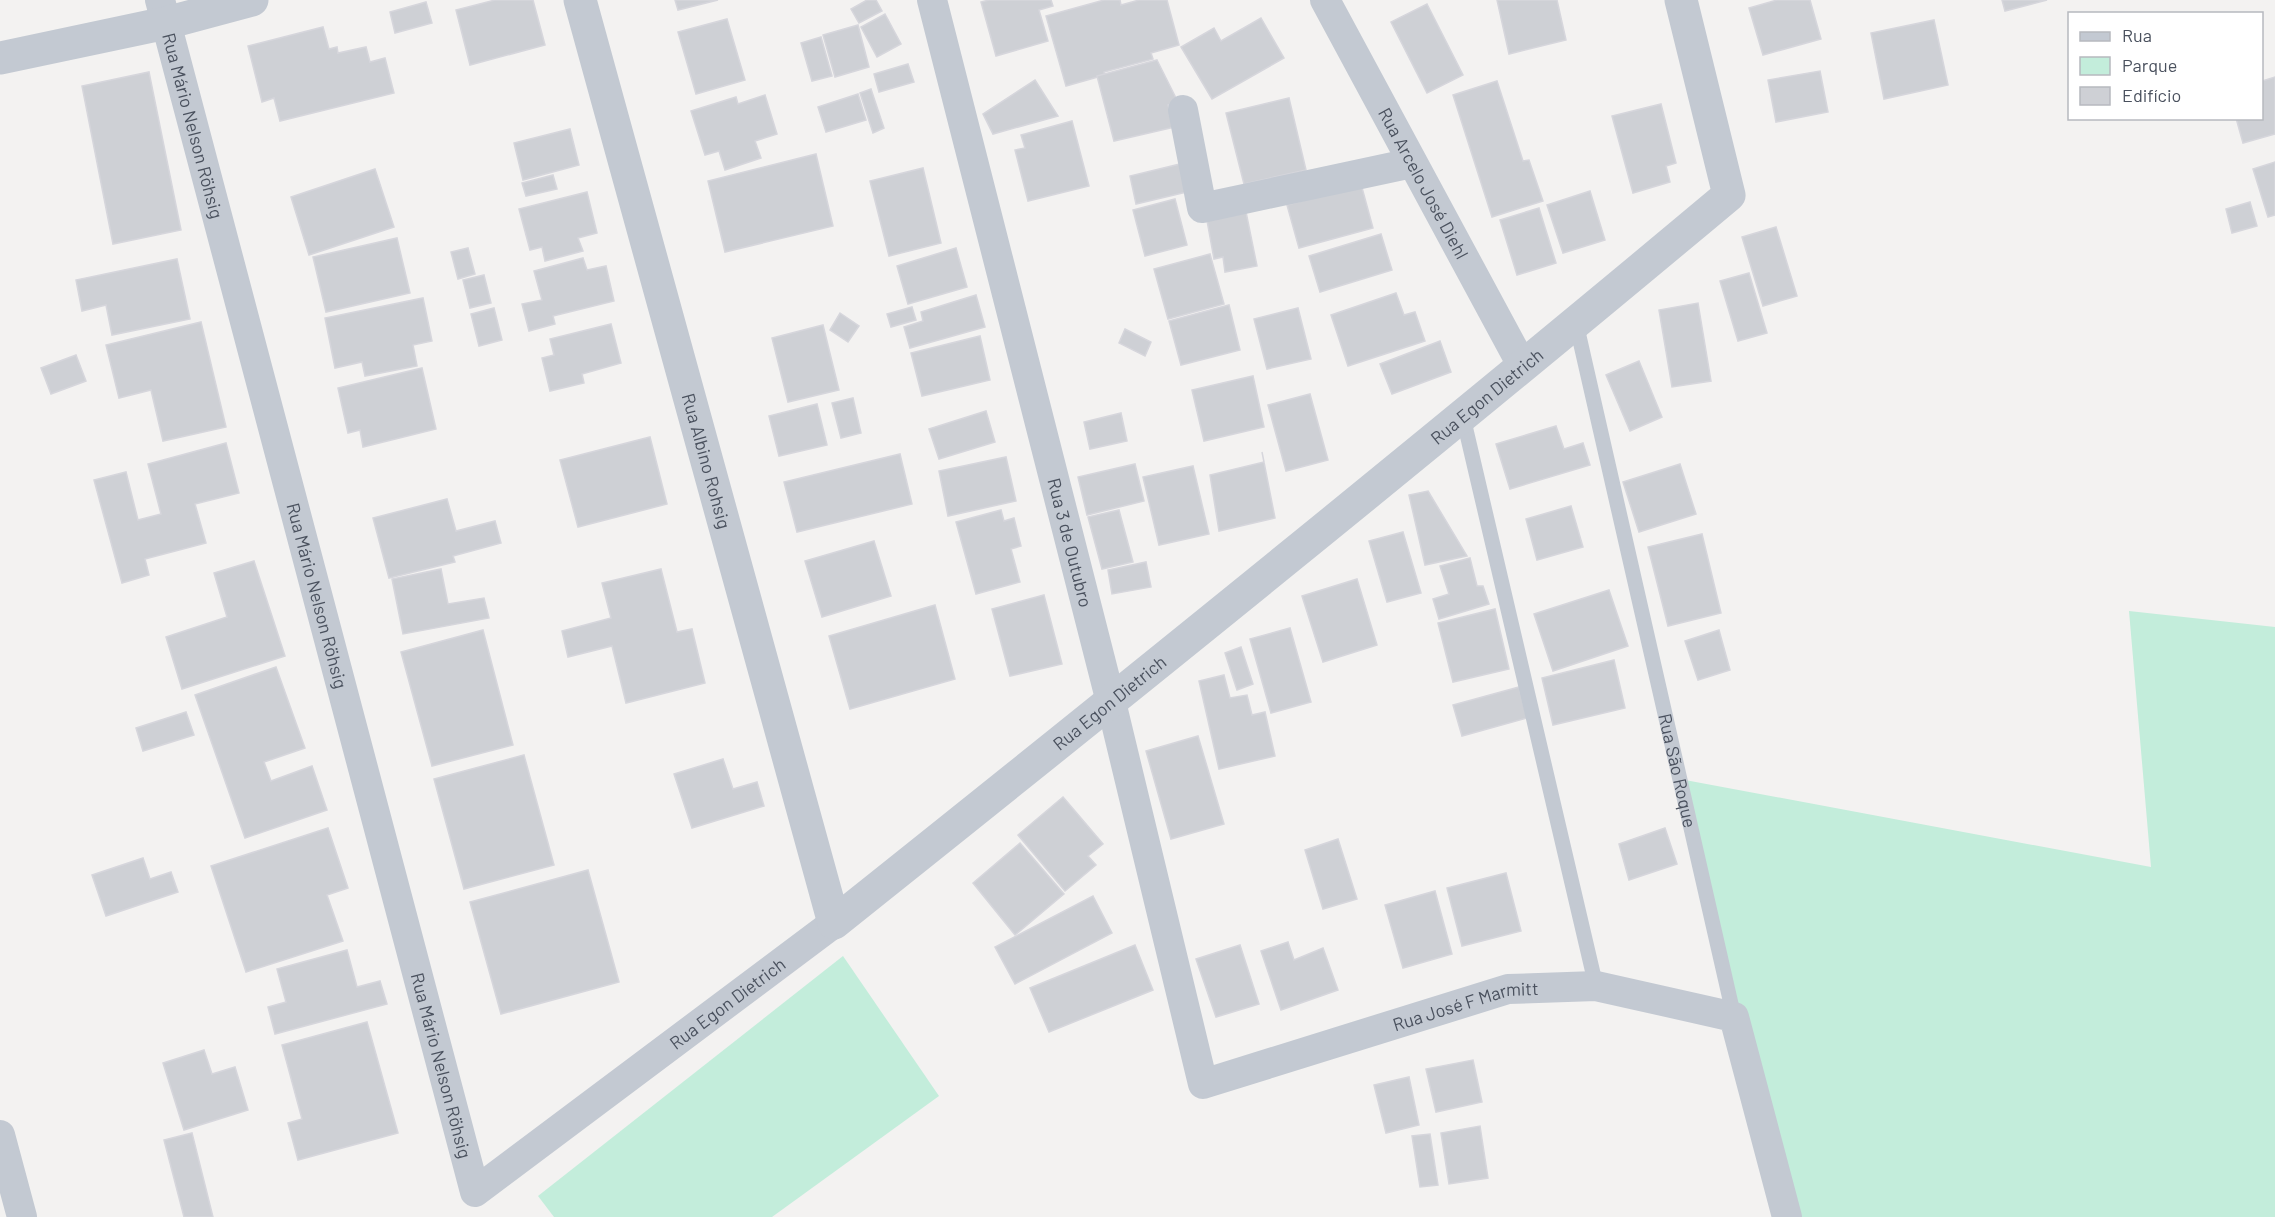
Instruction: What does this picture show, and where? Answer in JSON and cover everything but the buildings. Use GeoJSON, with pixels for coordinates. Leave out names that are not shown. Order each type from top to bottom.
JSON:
{"type":"FeatureCollection","features":[{"type":"Feature","properties":{"kind":"street"},"geometry":{"type":"LineString","coordinates":[[0,58],[163,11],[252,0]]}},
{"type":"Feature","properties":{"kind":"street","name":"Rua Albino Rohsig"},"geometry":{"type":"LineString","coordinates":[[580,0],[834,922]]}},
{"type":"Feature","properties":{"kind":"street","name":"Rua 3 de Outubro"},"geometry":{"type":"LineString","coordinates":[[932,0],[1111,702],[1203,1084]]}},
{"type":"Feature","properties":{"kind":"street","name":"Rua Arcelo José Diehl"},"geometry":{"type":"LineString","coordinates":[[1325,0],[1523,367]]}},
{"type":"Feature","properties":{"kind":"street","name":"Rua Egon Dietrich"},"geometry":{"type":"LineString","coordinates":[[475,1192],[834,922],[1111,702],[1463,417],[1729,195],[1681,0]]}},
{"type":"Feature","properties":{"kind":"street","name":"Rua Mário Nelson Röhsig"},"geometry":{"type":"LineString","coordinates":[[163,11],[475,1192]]}},
{"type":"Feature","properties":{"kind":"street"},"geometry":{"type":"LineString","coordinates":[[1183,110],[1202,208],[1412,162]]}},
{"type":"Feature","properties":{"kind":"street","name":"Rua José F Marmitt"},"geometry":{"type":"LineString","coordinates":[[1203,1084],[1508,989],[1596,986],[1734,1017]]}},
{"type":"Feature","properties":{"kind":"street","name":"Rua São Roque"},"geometry":{"type":"LineString","coordinates":[[1734,1017],[1787,1217]]}},
{"type":"Feature","properties":{"kind":"street"},"geometry":{"type":"LineString","coordinates":[[0,1135],[22,1217]]}},
{"type":"Feature","properties":{"kind":"lane","name":"Rua São Roque"},"geometry":{"type":"LineString","coordinates":[[1576,323],[1734,1017]]}},
{"type":"Feature","properties":{"kind":"lane"},"geometry":{"type":"LineString","coordinates":[[1463,417],[1596,986]]}},
{"type":"Feature","properties":{"kind":"green space"},"geometry":{"type":"Polygon","coordinates":[[[2129,611],[2275,627],[2275,1217],[1792,1217],[1740,1020],[1685,780],[2151,867],[2129,611]]]}},
{"type":"Feature","properties":{"kind":"green space"},"geometry":{"type":"Polygon","coordinates":[[[843,956],[939,1096],[772,1217],[554,1217],[538,1196],[843,956]]]}}]}
